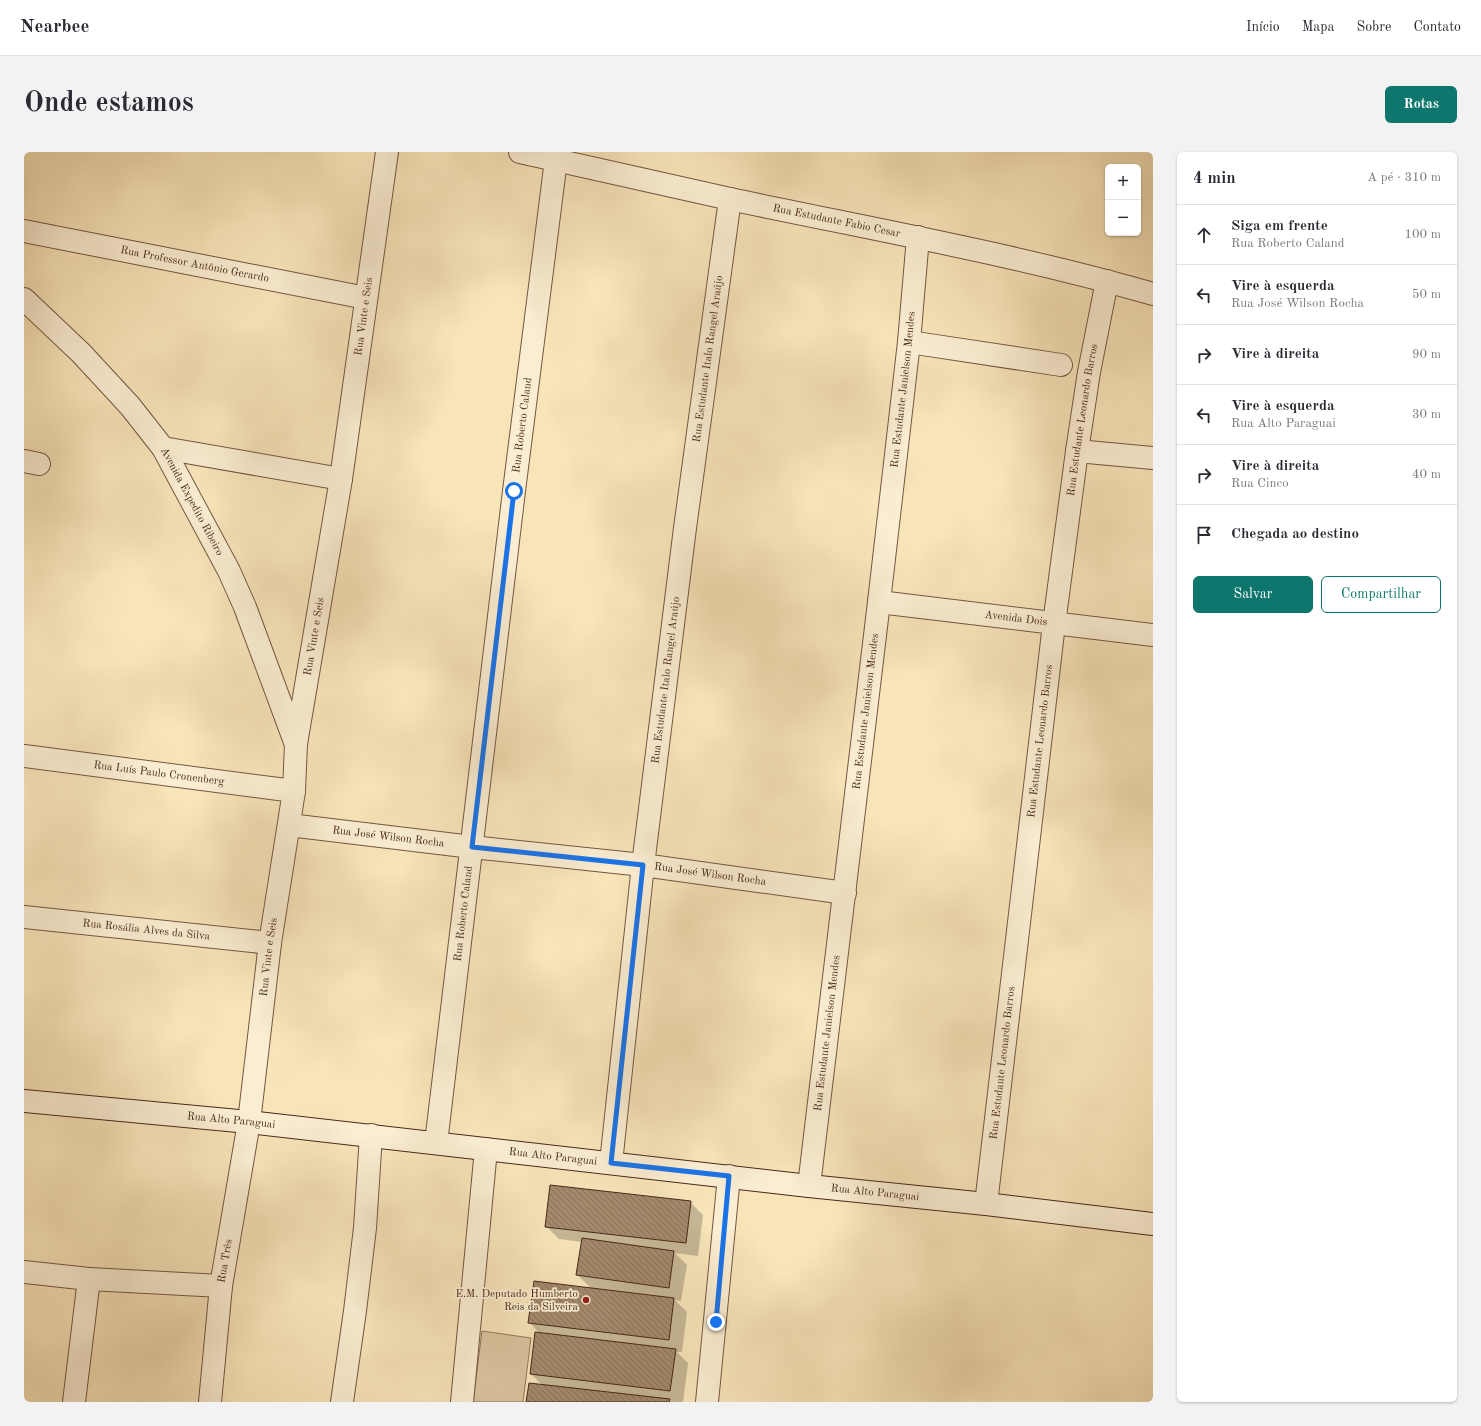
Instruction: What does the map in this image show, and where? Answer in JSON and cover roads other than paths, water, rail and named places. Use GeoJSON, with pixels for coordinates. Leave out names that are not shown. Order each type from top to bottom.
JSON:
{"type":"FeatureCollection","features":[{"type":"Feature","properties":{"kind":"street","name":"Rua Vinte e Seis"},"geometry":{"type":"LineString","coordinates":[[249,1122],[270,943],[294,791],[296,744],[341,479],[387,152]]}},
{"type":"Feature","properties":{"kind":"street","name":"Rua Estudante Fabio Cesar"},"geometry":{"type":"LineString","coordinates":[[520,152],[730,199],[918,237],[1108,281],[1153,294]]}},
{"type":"Feature","properties":{"kind":"street","name":"Rua Roberto Caland"},"geometry":{"type":"LineString","coordinates":[[436,1143],[514,491],[556,160]]}},
{"type":"Feature","properties":{"kind":"street","name":"Rua Estudante Italo Rangel Araújo"},"geometry":{"type":"LineString","coordinates":[[611,1163],[643,865],[685,528],[730,199]]}},
{"type":"Feature","properties":{"kind":"street","name":"Rua Professor Antônio Gerardo"},"geometry":{"type":"LineString","coordinates":[[24,231],[366,298]]}},
{"type":"Feature","properties":{"kind":"street","name":"Rua Estudante Janielson Mendes"},"geometry":{"type":"LineString","coordinates":[[809,1186],[845,893],[909,342],[918,237]]}},
{"type":"Feature","properties":{"kind":"street","name":"Rua Estudante Leonardo Barros"},"geometry":{"type":"LineString","coordinates":[[986,1204],[1054,624],[1089,372],[1108,281]]}},
{"type":"Feature","properties":{"kind":"street","name":"Avenida Expedito Ribeiro"},"geometry":{"type":"LineString","coordinates":[[24,299],[81,353],[130,406],[163,448],[229,571],[244,606],[296,744]]}},
{"type":"Feature","properties":{"kind":"street"},"geometry":{"type":"LineString","coordinates":[[909,342],[1061,365]]}},
{"type":"Feature","properties":{"kind":"street"},"geometry":{"type":"LineString","coordinates":[[163,448],[341,479]]}},
{"type":"Feature","properties":{"kind":"street"},"geometry":{"type":"LineString","coordinates":[[1077,451],[1153,458]]}},
{"type":"Feature","properties":{"kind":"street","name":"Avenida Dois"},"geometry":{"type":"LineString","coordinates":[[879,602],[1153,635]]}},
{"type":"Feature","properties":{"kind":"street","name":"Rua Luís Paulo Cronenberg"},"geometry":{"type":"LineString","coordinates":[[24,756],[294,791]]}},
{"type":"Feature","properties":{"kind":"street","name":"Rua José Wilson Rocha"},"geometry":{"type":"LineString","coordinates":[[289,825],[472,847],[643,865],[845,893]]}},
{"type":"Feature","properties":{"kind":"street","name":"Rua Rosália Alves da Silva"},"geometry":{"type":"LineString","coordinates":[[24,917],[270,943]]}},
{"type":"Feature","properties":{"kind":"street","name":"Rua Alto Paraguai"},"geometry":{"type":"LineString","coordinates":[[24,1101],[371,1135],[1153,1224]]}},
{"type":"Feature","properties":{"kind":"street","name":"Rua Três"},"geometry":{"type":"LineString","coordinates":[[210,1402],[221,1286],[249,1122]]}},
{"type":"Feature","properties":{"kind":"street"},"geometry":{"type":"LineString","coordinates":[[342,1402],[355,1311],[364,1228],[371,1135]]}},
{"type":"Feature","properties":{"kind":"street"},"geometry":{"type":"LineString","coordinates":[[462,1402],[486,1149]]}},
{"type":"Feature","properties":{"kind":"street"},"geometry":{"type":"LineString","coordinates":[[707,1402],[729,1176]]}},
{"type":"Feature","properties":{"kind":"street"},"geometry":{"type":"LineString","coordinates":[[24,1272],[89,1278],[221,1286]]}},
{"type":"Feature","properties":{"kind":"street"},"geometry":{"type":"LineString","coordinates":[[74,1402],[89,1278]]}},
{"type":"Feature","properties":{"kind":"place","name":"E.M. Deputado Humberto Reis da Silveira"},"geometry":{"type":"Point","coordinates":[586,1300]}}]}
